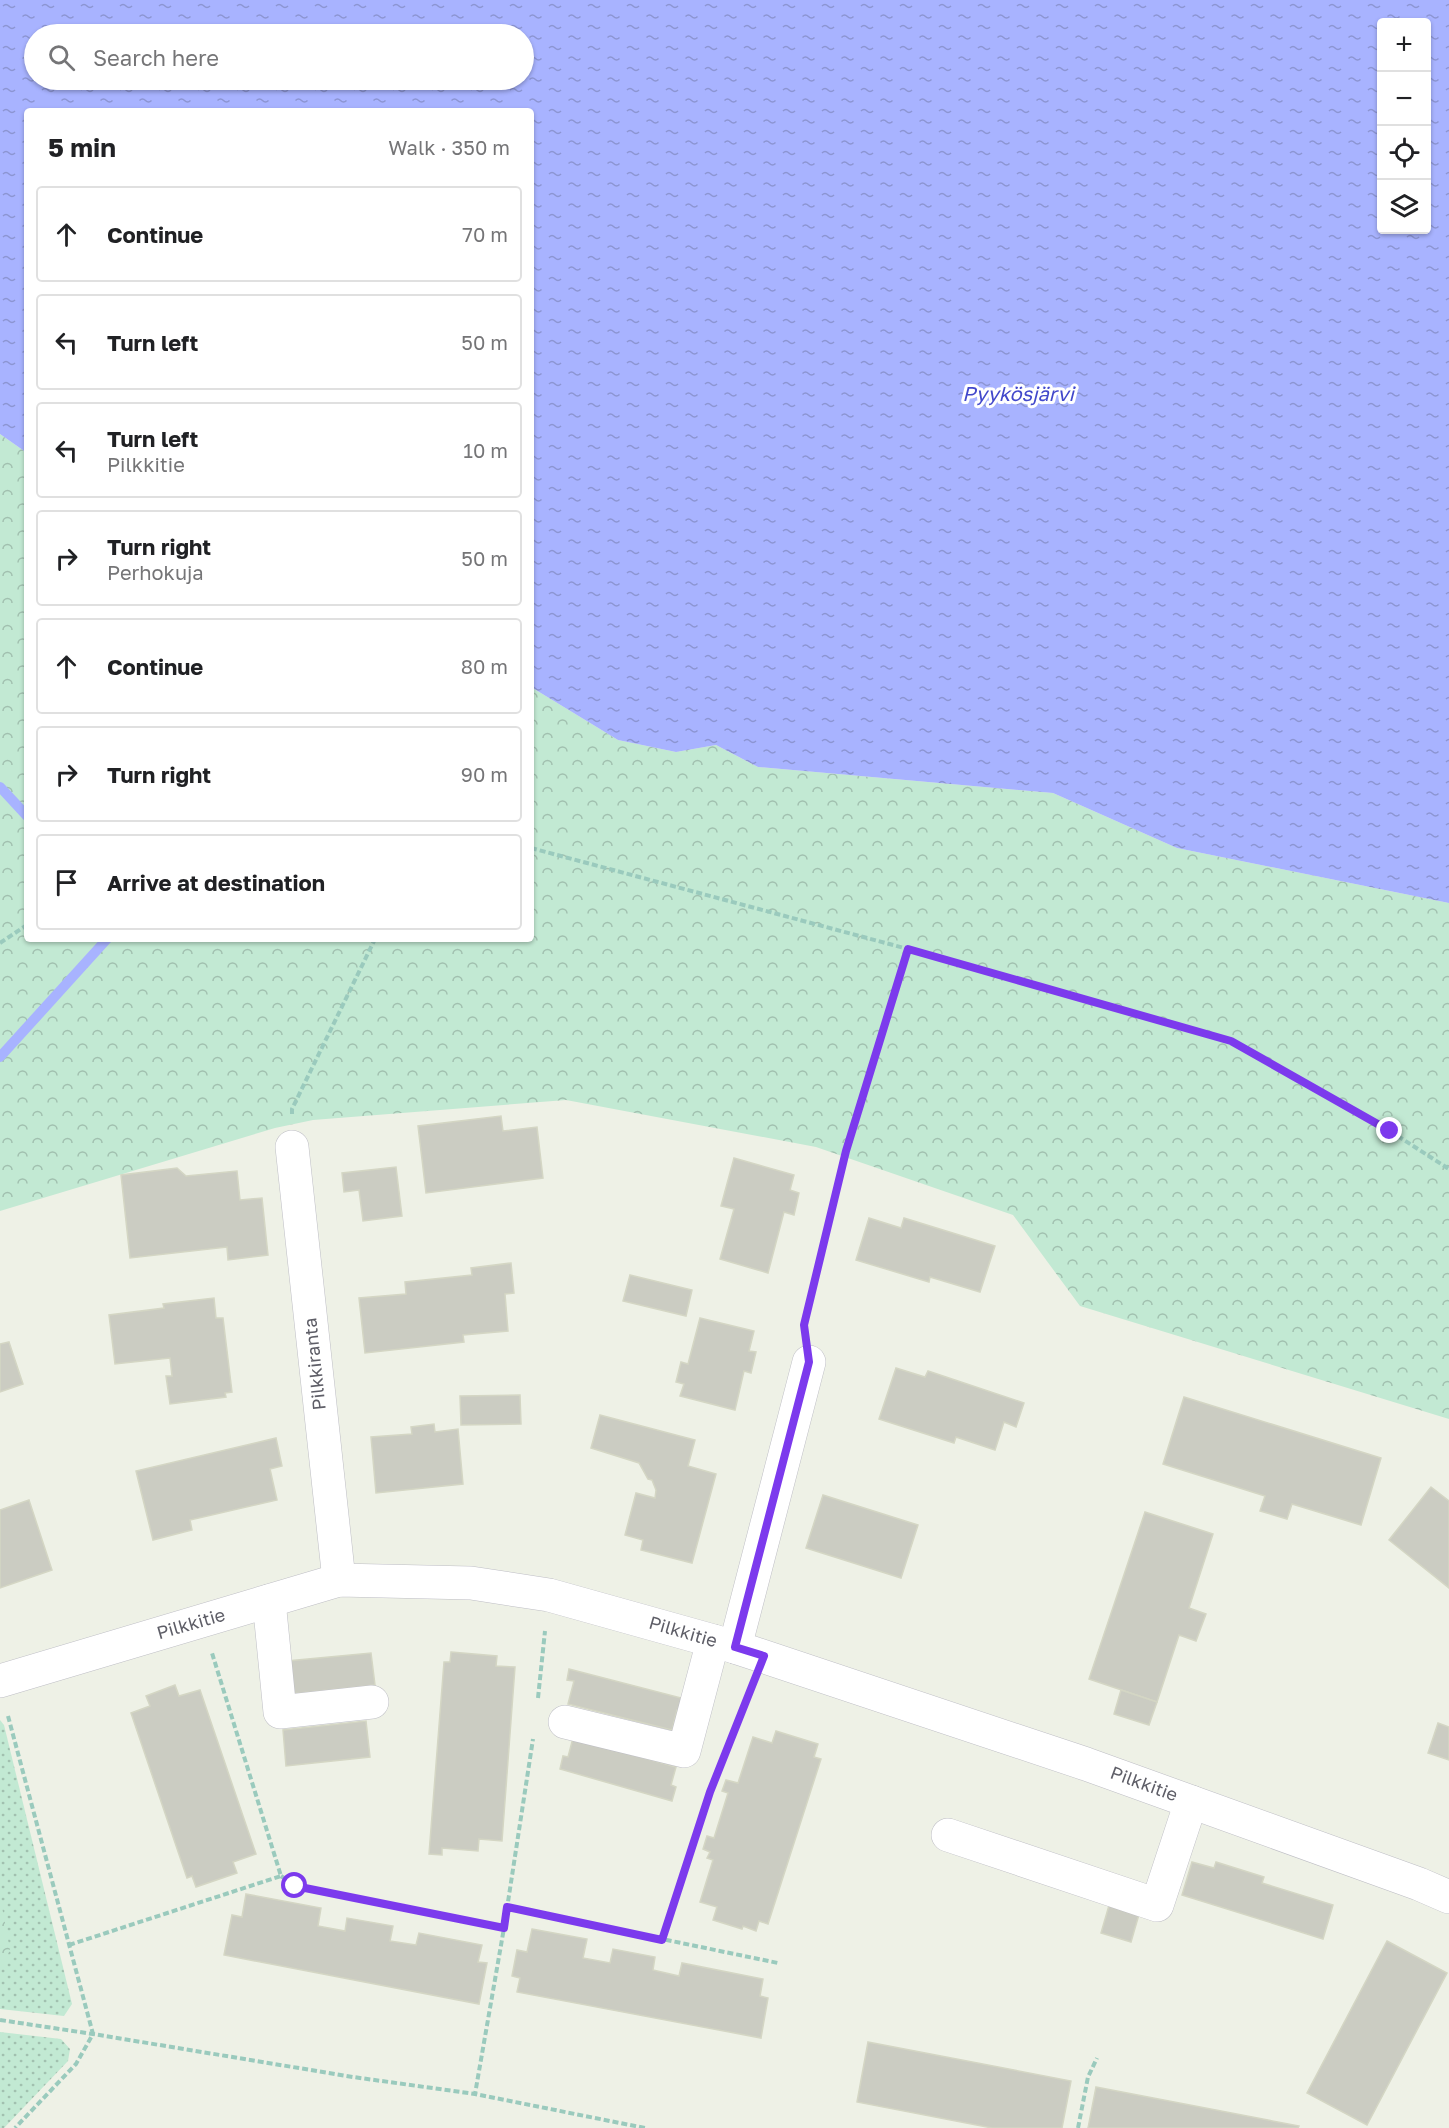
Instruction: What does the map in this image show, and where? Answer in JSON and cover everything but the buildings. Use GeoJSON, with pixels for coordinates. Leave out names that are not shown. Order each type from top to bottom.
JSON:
{"type":"FeatureCollection","features":[{"type":"Feature","properties":{"kind":"street","name":"Pilkkiranta"},"geometry":{"type":"LineString","coordinates":[[292,1147],[339,1580]]}},
{"type":"Feature","properties":{"kind":"street"},"geometry":{"type":"LineString","coordinates":[[551,1715],[684,1750],[737,1648],[809,1362]]}},
{"type":"Feature","properties":{"kind":"street","name":"Pilkkitie"},"geometry":{"type":"LineString","coordinates":[[3,1694],[202,1621],[339,1580],[471,1583],[549,1595],[737,1648],[1086,1764],[1419,1884],[1449,1897]]}},
{"type":"Feature","properties":{"kind":"street"},"geometry":{"type":"LineString","coordinates":[[268,1601],[280,1712],[372,1702]]}},
{"type":"Feature","properties":{"kind":"street"},"geometry":{"type":"LineString","coordinates":[[948,1835],[1157,1905],[1191,1802]]}},
{"type":"Feature","properties":{"kind":"path"},"geometry":{"type":"LineString","coordinates":[[534,849],[908,949],[1231,1041],[1390,1131],[1449,1169]]}},
{"type":"Feature","properties":{"kind":"path"},"geometry":{"type":"LineString","coordinates":[[0,943],[24,927]]}},
{"type":"Feature","properties":{"kind":"path"},"geometry":{"type":"LineString","coordinates":[[292,1147],[292,1108],[374,942]]}},
{"type":"Feature","properties":{"kind":"path"},"geometry":{"type":"LineString","coordinates":[[809,1362],[804,1325],[846,1151],[908,949]]}},
{"type":"Feature","properties":{"kind":"path"},"geometry":{"type":"LineString","coordinates":[[549,1595],[551,1715]]}},
{"type":"Feature","properties":{"kind":"path"},"geometry":{"type":"LineString","coordinates":[[202,1621],[281,1876],[295,1886],[504,1928]]}},
{"type":"Feature","properties":{"kind":"path"},"geometry":{"type":"LineString","coordinates":[[662,1940],[710,1792],[737,1648]]}},
{"type":"Feature","properties":{"kind":"path"},"geometry":{"type":"LineString","coordinates":[[3,1694],[93,2034],[76,2064],[15,2128]]}},
{"type":"Feature","properties":{"kind":"path"},"geometry":{"type":"LineString","coordinates":[[475,2094],[504,1928],[534,1732]]}},
{"type":"Feature","properties":{"kind":"path"},"geometry":{"type":"LineString","coordinates":[[69,1945],[281,1876]]}},
{"type":"Feature","properties":{"kind":"path"},"geometry":{"type":"LineString","coordinates":[[507,1907],[778,1963]]}},
{"type":"Feature","properties":{"kind":"path"},"geometry":{"type":"LineString","coordinates":[[0,2020],[353,2077],[475,2094],[645,2128]]}},
{"type":"Feature","properties":{"kind":"path"},"geometry":{"type":"LineString","coordinates":[[1078,2128],[1088,2077],[1097,2058]]}},
{"type":"Feature","properties":{"kind":"green space"},"geometry":{"type":"Polygon","coordinates":[[[0,434],[24,451],[24,942],[534,942],[534,689],[618,740],[676,752],[716,745],[758,767],[1053,793],[1177,848],[1449,903],[1449,1419],[1080,1306],[1013,1215],[816,1147],[566,1100],[313,1120],[275,1128],[0,1211],[0,434]]]}},
{"type":"Feature","properties":{"kind":"green space"},"geometry":{"type":"Polygon","coordinates":[[[0,1720],[4,1725],[72,2004],[64,2016],[0,2009],[0,1720]]]}},
{"type":"Feature","properties":{"kind":"green space"},"geometry":{"type":"Polygon","coordinates":[[[0,1896],[10,1950],[0,1971],[0,1896]]]}},
{"type":"Feature","properties":{"kind":"green space"},"geometry":{"type":"Polygon","coordinates":[[[0,2032],[61,2039],[70,2049],[68,2061],[4,2128],[0,2128],[0,2032]]]}},
{"type":"Feature","properties":{"kind":"water","name":"Pyykösjärvi"},"geometry":{"type":"Polygon","coordinates":[[[0,0],[1449,0],[1449,903],[1177,848],[1053,793],[758,767],[716,745],[676,752],[618,740],[534,689],[534,108],[24,108],[24,451],[0,434],[0,0]]]}},
{"type":"Feature","properties":{"kind":"waterway"},"geometry":{"type":"LineString","coordinates":[[0,787],[24,813]]}},
{"type":"Feature","properties":{"kind":"waterway"},"geometry":{"type":"LineString","coordinates":[[0,1057],[104,942]]}},
{"type":"Feature","properties":{"kind":"route"},"geometry":{"type":"LineString","coordinates":[[295,1886],[504,1928],[507,1907],[662,1940],[710,1792],[764,1656],[735,1647],[809,1362],[804,1325],[846,1151],[908,949],[1231,1041],[1390,1131]]}}]}
